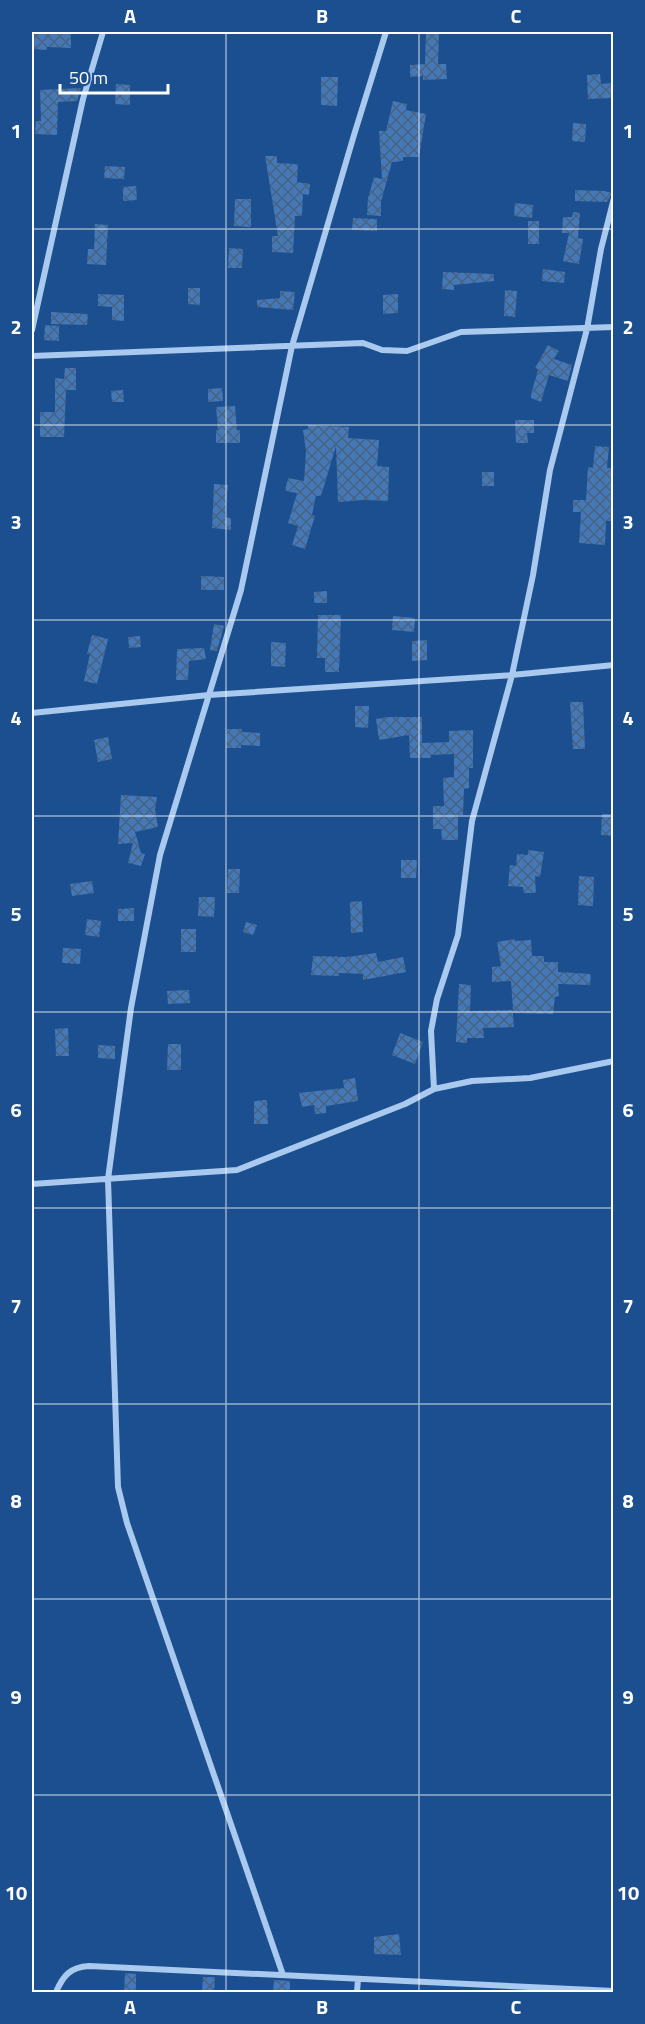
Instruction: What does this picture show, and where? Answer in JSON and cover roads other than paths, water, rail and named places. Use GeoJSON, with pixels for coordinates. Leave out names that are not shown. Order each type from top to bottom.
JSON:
{"type":"FeatureCollection","features":[{"type":"Feature","properties":{"kind":"street"},"geometry":{"type":"LineString","coordinates":[[32,330],[82,99],[103,32]]}},
{"type":"Feature","properties":{"kind":"street"},"geometry":{"type":"LineString","coordinates":[[283,1975],[127,1523],[118,1487],[108,1179],[131,1008],[160,855],[241,590],[292,346],[386,32]]}},
{"type":"Feature","properties":{"kind":"street"},"geometry":{"type":"LineString","coordinates":[[434,1089],[431,1031],[437,999],[458,935],[472,821],[512,675],[533,575],[549,470],[587,329],[601,249],[614,198]]}},
{"type":"Feature","properties":{"kind":"street"},"geometry":{"type":"LineString","coordinates":[[32,356],[363,343],[382,350],[407,351],[461,332],[614,327]]}},
{"type":"Feature","properties":{"kind":"street"},"geometry":{"type":"LineString","coordinates":[[32,713],[209,696],[512,675],[614,665]]}},
{"type":"Feature","properties":{"kind":"street"},"geometry":{"type":"LineString","coordinates":[[32,1184],[237,1170],[405,1104],[434,1089],[472,1081],[530,1078],[614,1061]]}},
{"type":"Feature","properties":{"kind":"street"},"geometry":{"type":"LineString","coordinates":[[56,1992],[66,1972],[79,1967],[614,1991]]}},
{"type":"Feature","properties":{"kind":"street"},"geometry":{"type":"LineString","coordinates":[[357,1992],[358,1979]]}}]}
